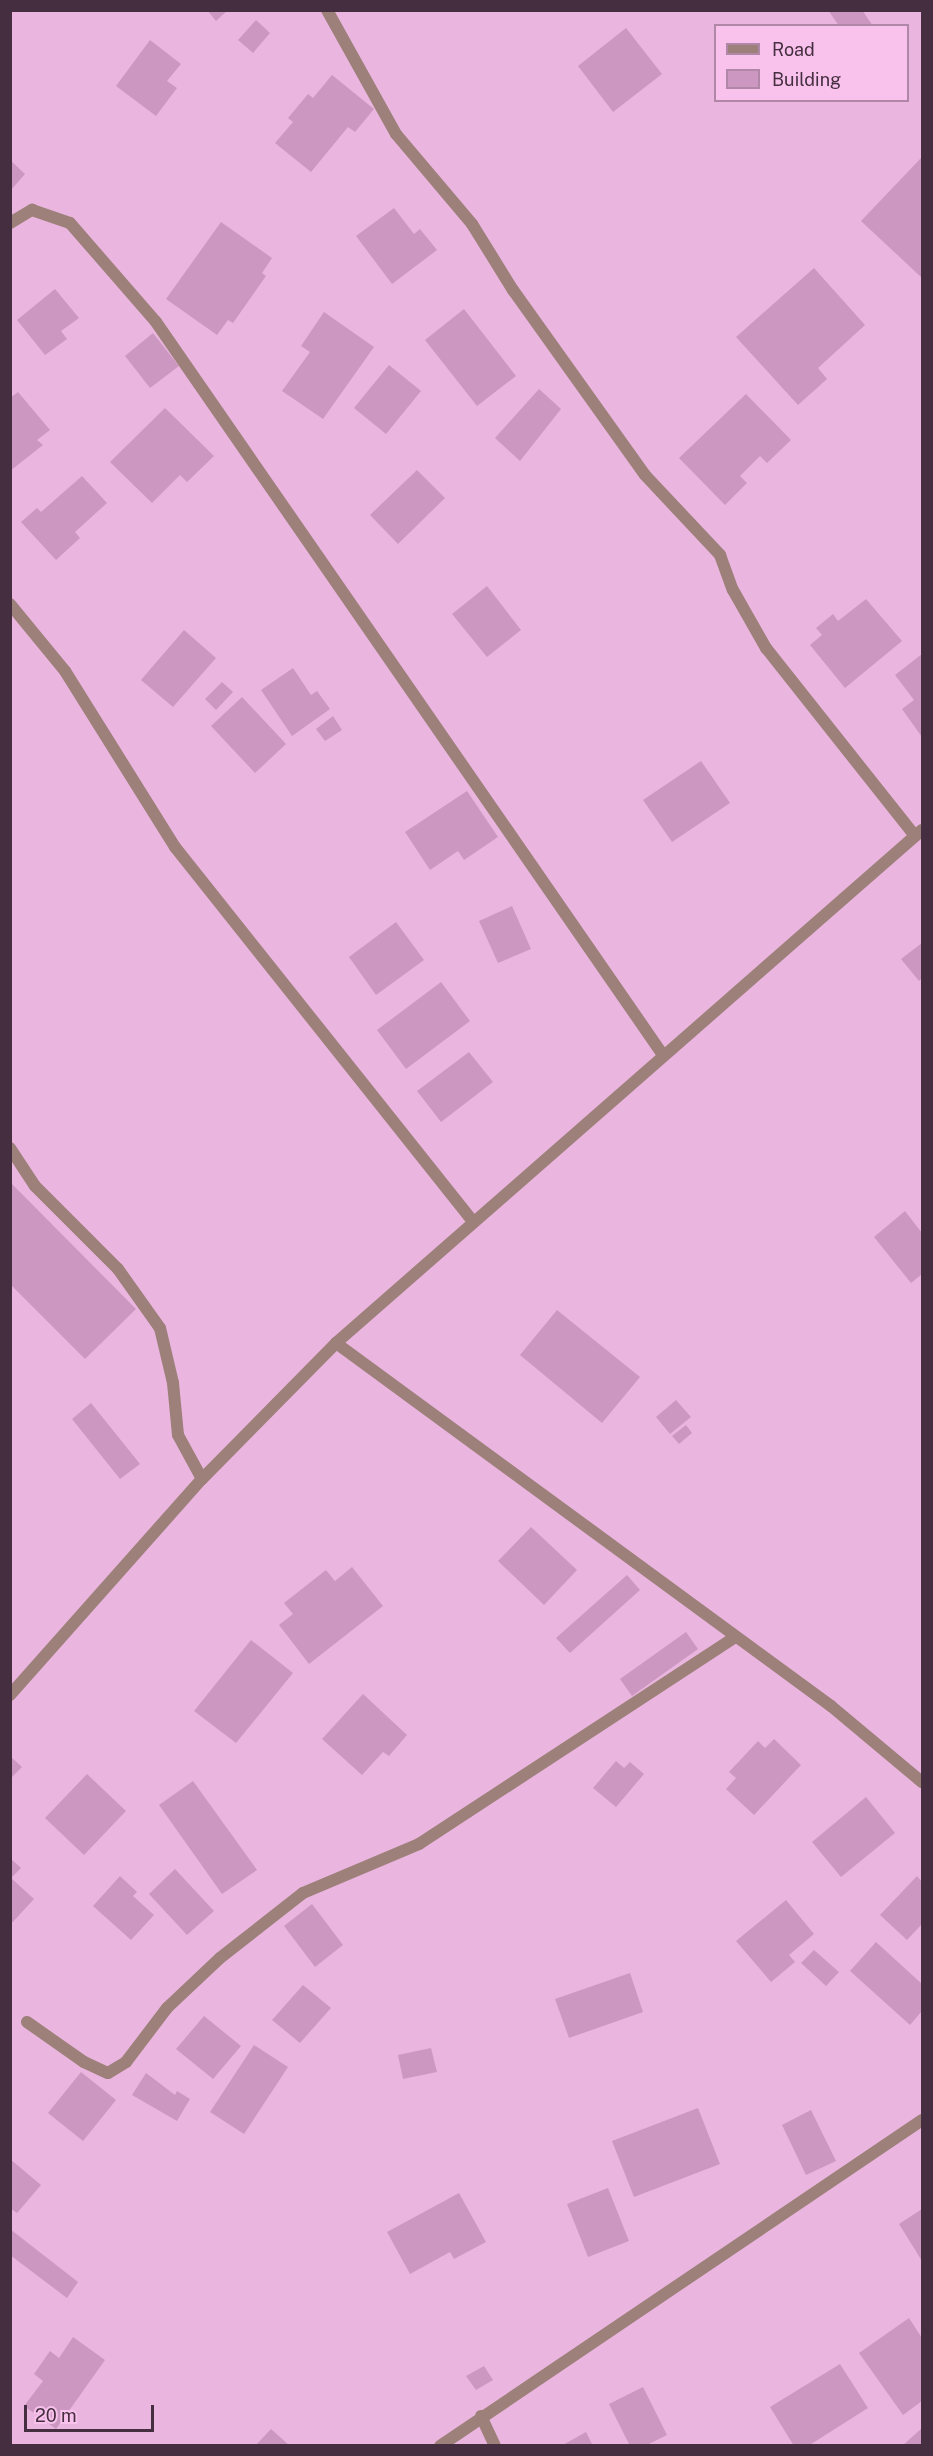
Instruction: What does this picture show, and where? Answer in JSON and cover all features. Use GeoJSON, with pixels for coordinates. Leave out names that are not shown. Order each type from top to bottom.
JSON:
{"type":"FeatureCollection","features":[{"type":"Feature","properties":{"kind":"street"},"geometry":{"type":"LineString","coordinates":[[10,1695],[202,1479],[336,1343],[472,1221],[919,833],[766,648],[733,590],[720,555],[645,476],[513,290],[472,224],[396,134],[327,10]]}},
{"type":"Feature","properties":{"kind":"street"},"geometry":{"type":"LineString","coordinates":[[10,223],[32,210],[70,223],[156,322],[663,1055]]}},
{"type":"Feature","properties":{"kind":"street"},"geometry":{"type":"LineString","coordinates":[[10,604],[65,671],[175,848],[472,1221]]}},
{"type":"Feature","properties":{"kind":"street"},"geometry":{"type":"LineString","coordinates":[[10,1148],[35,1186],[118,1269],[160,1328],[173,1383],[178,1435],[202,1479]]}},
{"type":"Feature","properties":{"kind":"street"},"geometry":{"type":"LineString","coordinates":[[336,1343],[831,1706],[922,1782]]}},
{"type":"Feature","properties":{"kind":"street"},"geometry":{"type":"LineString","coordinates":[[27,2022],[84,2062],[108,2073],[126,2062],[167,2008],[213,1965],[303,1893],[419,1844],[735,1637]]}},
{"type":"Feature","properties":{"kind":"street"},"geometry":{"type":"LineString","coordinates":[[440,2445],[922,2120]]}},
{"type":"Feature","properties":{"kind":"street"},"geometry":{"type":"LineString","coordinates":[[481,2416],[495,2445]]}},
{"type":"Feature","properties":{"kind":"building"},"geometry":{"type":"Polygon","coordinates":[[[207,10],[228,10],[216,21],[207,10]]]}},
{"type":"Feature","properties":{"kind":"building"},"geometry":{"type":"Polygon","coordinates":[[[828,10],[862,10],[872,24],[838,24],[828,10]]]}},
{"type":"Feature","properties":{"kind":"building"},"geometry":{"type":"Polygon","coordinates":[[[256,20],[270,33],[253,53],[238,40],[256,20]]]}},
{"type":"Feature","properties":{"kind":"building"},"geometry":{"type":"Polygon","coordinates":[[[626,28],[662,74],[613,112],[578,66],[626,28]]]}},
{"type":"Feature","properties":{"kind":"building"},"geometry":{"type":"Polygon","coordinates":[[[150,40],[181,64],[167,81],[177,88],[156,116],[116,86],[150,40]]]}},
{"type":"Feature","properties":{"kind":"building"},"geometry":{"type":"Polygon","coordinates":[[[332,75],[374,109],[355,132],[348,127],[311,172],[275,143],[293,122],[288,118],[308,94],[313,98],[332,75]]]}},
{"type":"Feature","properties":{"kind":"building"},"geometry":{"type":"Polygon","coordinates":[[[922,157],[922,276],[921,277],[861,221],[922,157]]]}},
{"type":"Feature","properties":{"kind":"building"},"geometry":{"type":"Polygon","coordinates":[[[10,160],[25,174],[10,191],[10,160]]]}},
{"type":"Feature","properties":{"kind":"building"},"geometry":{"type":"Polygon","coordinates":[[[394,208],[414,234],[420,229],[437,250],[392,284],[356,236],[394,208]]]}},
{"type":"Feature","properties":{"kind":"building"},"geometry":{"type":"Polygon","coordinates":[[[221,222],[272,258],[262,273],[266,276],[233,323],[228,320],[217,335],[166,299],[221,222]]]}},
{"type":"Feature","properties":{"kind":"building"},"geometry":{"type":"Polygon","coordinates":[[[814,268],[865,325],[818,368],[827,379],[798,405],[736,337],[814,268]]]}},
{"type":"Feature","properties":{"kind":"building"},"geometry":{"type":"Polygon","coordinates":[[[55,289],[79,318],[61,331],[67,339],[45,355],[17,320],[55,289]]]}},
{"type":"Feature","properties":{"kind":"building"},"geometry":{"type":"Polygon","coordinates":[[[464,309],[516,376],[477,406],[425,340],[464,309]]]}},
{"type":"Feature","properties":{"kind":"building"},"geometry":{"type":"Polygon","coordinates":[[[324,312],[374,347],[323,419],[282,391],[310,352],[301,346],[324,312]]]}},
{"type":"Feature","properties":{"kind":"building"},"geometry":{"type":"Polygon","coordinates":[[[153,333],[179,366],[150,388],[125,356],[153,333]]]}},
{"type":"Feature","properties":{"kind":"building"},"geometry":{"type":"Polygon","coordinates":[[[389,365],[421,391],[386,434],[354,408],[389,365]]]}},
{"type":"Feature","properties":{"kind":"building"},"geometry":{"type":"Polygon","coordinates":[[[539,389],[561,409],[520,461],[495,438],[539,389]]]}},
{"type":"Feature","properties":{"kind":"building"},"geometry":{"type":"Polygon","coordinates":[[[18,392],[50,430],[37,440],[43,445],[10,471],[10,398],[18,392]]]}},
{"type":"Feature","properties":{"kind":"building"},"geometry":{"type":"Polygon","coordinates":[[[746,394],[791,440],[767,463],[760,456],[740,476],[747,483],[725,505],[679,458],[746,394]]]}},
{"type":"Feature","properties":{"kind":"building"},"geometry":{"type":"Polygon","coordinates":[[[165,408],[214,456],[187,482],[180,475],[152,503],[110,462],[165,408]]]}},
{"type":"Feature","properties":{"kind":"building"},"geometry":{"type":"Polygon","coordinates":[[[417,470],[445,498],[398,544],[370,515],[417,470]]]}},
{"type":"Feature","properties":{"kind":"building"},"geometry":{"type":"Polygon","coordinates":[[[82,476],[107,503],[75,532],[80,538],[56,560],[21,522],[37,508],[41,512],[82,476]]]}},
{"type":"Feature","properties":{"kind":"building"},"geometry":{"type":"Polygon","coordinates":[[[487,586],[521,630],[487,657],[452,614],[487,586]]]}},
{"type":"Feature","properties":{"kind":"building"},"geometry":{"type":"Polygon","coordinates":[[[866,599],[902,641],[845,688],[810,645],[822,635],[816,628],[833,614],[838,621],[866,599]]]}},
{"type":"Feature","properties":{"kind":"building"},"geometry":{"type":"Polygon","coordinates":[[[184,630],[216,658],[173,707],[141,680],[184,630]]]}},
{"type":"Feature","properties":{"kind":"building"},"geometry":{"type":"Polygon","coordinates":[[[922,654],[922,737],[902,709],[914,700],[895,675],[922,654]]]}},
{"type":"Feature","properties":{"kind":"building"},"geometry":{"type":"Polygon","coordinates":[[[293,668],[311,695],[317,691],[330,709],[292,736],[261,690],[293,668]]]}},
{"type":"Feature","properties":{"kind":"building"},"geometry":{"type":"Polygon","coordinates":[[[222,682],[233,692],[216,710],[205,699],[222,682]]]}},
{"type":"Feature","properties":{"kind":"building"},"geometry":{"type":"Polygon","coordinates":[[[242,697],[286,744],[255,773],[211,726],[242,697]]]}},
{"type":"Feature","properties":{"kind":"building"},"geometry":{"type":"Polygon","coordinates":[[[333,716],[342,730],[325,741],[316,729],[333,716]]]}},
{"type":"Feature","properties":{"kind":"building"},"geometry":{"type":"Polygon","coordinates":[[[701,761],[730,803],[672,842],[643,800],[701,761]]]}},
{"type":"Feature","properties":{"kind":"building"},"geometry":{"type":"Polygon","coordinates":[[[467,791],[498,837],[464,860],[458,851],[430,870],[405,832],[467,791]]]}},
{"type":"Feature","properties":{"kind":"building"},"geometry":{"type":"Polygon","coordinates":[[[512,906],[531,949],[498,963],[479,921],[512,906]]]}},
{"type":"Feature","properties":{"kind":"building"},"geometry":{"type":"Polygon","coordinates":[[[396,922],[424,960],[376,995],[349,957],[396,922]]]}},
{"type":"Feature","properties":{"kind":"building"},"geometry":{"type":"Polygon","coordinates":[[[922,943],[922,978],[919,981],[901,959],[922,943]]]}},
{"type":"Feature","properties":{"kind":"building"},"geometry":{"type":"Polygon","coordinates":[[[441,982],[470,1021],[406,1069],[377,1030],[441,982]]]}},
{"type":"Feature","properties":{"kind":"building"},"geometry":{"type":"Polygon","coordinates":[[[469,1052],[493,1082],[441,1122],[417,1091],[469,1052]]]}},
{"type":"Feature","properties":{"kind":"building"},"geometry":{"type":"Polygon","coordinates":[[[10,1182],[136,1309],[85,1359],[10,1284],[10,1182]]]}},
{"type":"Feature","properties":{"kind":"building"},"geometry":{"type":"Polygon","coordinates":[[[905,1211],[922,1233],[922,1274],[911,1283],[874,1237],[905,1211]]]}},
{"type":"Feature","properties":{"kind":"building"},"geometry":{"type":"Polygon","coordinates":[[[557,1310],[640,1377],[602,1423],[520,1355],[557,1310]]]}},
{"type":"Feature","properties":{"kind":"building"},"geometry":{"type":"Polygon","coordinates":[[[676,1400],[691,1417],[670,1434],[656,1417],[676,1400]]]}},
{"type":"Feature","properties":{"kind":"building"},"geometry":{"type":"Polygon","coordinates":[[[91,1403],[140,1464],[120,1479],[72,1419],[91,1403]]]}},
{"type":"Feature","properties":{"kind":"building"},"geometry":{"type":"Polygon","coordinates":[[[686,1425],[692,1433],[679,1444],[672,1436],[686,1425]]]}},
{"type":"Feature","properties":{"kind":"building"},"geometry":{"type":"Polygon","coordinates":[[[531,1527],[577,1570],[544,1605],[498,1561],[531,1527]]]}},
{"type":"Feature","properties":{"kind":"building"},"geometry":{"type":"Polygon","coordinates":[[[352,1567],[383,1606],[309,1664],[279,1625],[293,1614],[284,1603],[326,1570],[335,1581],[352,1567]]]}},
{"type":"Feature","properties":{"kind":"building"},"geometry":{"type":"Polygon","coordinates":[[[627,1575],[640,1590],[570,1653],[556,1638],[627,1575]]]}},
{"type":"Feature","properties":{"kind":"building"},"geometry":{"type":"Polygon","coordinates":[[[686,1632],[698,1649],[632,1696],[620,1679],[686,1632]]]}},
{"type":"Feature","properties":{"kind":"building"},"geometry":{"type":"Polygon","coordinates":[[[251,1640],[293,1673],[236,1743],[194,1711],[251,1640]]]}},
{"type":"Feature","properties":{"kind":"building"},"geometry":{"type":"Polygon","coordinates":[[[363,1694],[407,1735],[389,1756],[383,1752],[362,1775],[322,1739],[363,1694]]]}},
{"type":"Feature","properties":{"kind":"building"},"geometry":{"type":"Polygon","coordinates":[[[774,1739],[801,1765],[754,1815],[726,1789],[736,1778],[729,1772],[758,1741],[765,1748],[774,1739]]]}},
{"type":"Feature","properties":{"kind":"building"},"geometry":{"type":"Polygon","coordinates":[[[10,1756],[22,1767],[10,1779],[10,1756]]]}},
{"type":"Feature","properties":{"kind":"building"},"geometry":{"type":"Polygon","coordinates":[[[616,1761],[624,1768],[630,1762],[644,1774],[616,1807],[593,1788],[616,1761]]]}},
{"type":"Feature","properties":{"kind":"building"},"geometry":{"type":"Polygon","coordinates":[[[87,1774],[126,1811],[84,1855],[45,1818],[87,1774]]]}},
{"type":"Feature","properties":{"kind":"building"},"geometry":{"type":"Polygon","coordinates":[[[193,1781],[257,1870],[222,1894],[159,1805],[193,1781]]]}},
{"type":"Feature","properties":{"kind":"building"},"geometry":{"type":"Polygon","coordinates":[[[866,1797],[895,1833],[841,1877],[812,1842],[866,1797]]]}},
{"type":"Feature","properties":{"kind":"building"},"geometry":{"type":"Polygon","coordinates":[[[10,1858],[21,1868],[11,1878],[34,1899],[10,1925],[10,1858]]]}},
{"type":"Feature","properties":{"kind":"building"},"geometry":{"type":"Polygon","coordinates":[[[175,1869],[214,1911],[187,1935],[149,1894],[175,1869]]]}},
{"type":"Feature","properties":{"kind":"building"},"geometry":{"type":"Polygon","coordinates":[[[120,1876],[137,1892],[133,1896],[154,1915],[131,1940],[93,1906],[120,1876]]]}},
{"type":"Feature","properties":{"kind":"building"},"geometry":{"type":"Polygon","coordinates":[[[917,1876],[922,1882],[922,1924],[907,1940],[880,1915],[917,1876]]]}},
{"type":"Feature","properties":{"kind":"building"},"geometry":{"type":"Polygon","coordinates":[[[786,1900],[814,1934],[789,1955],[795,1962],[771,1982],[736,1941],[786,1900]]]}},
{"type":"Feature","properties":{"kind":"building"},"geometry":{"type":"Polygon","coordinates":[[[312,1904],[343,1945],[315,1967],[284,1926],[312,1904]]]}},
{"type":"Feature","properties":{"kind":"building"},"geometry":{"type":"Polygon","coordinates":[[[876,1942],[922,1984],[922,2011],[910,2025],[850,1971],[876,1942]]]}},
{"type":"Feature","properties":{"kind":"building"},"geometry":{"type":"Polygon","coordinates":[[[814,1950],[839,1972],[826,1986],[801,1963],[814,1950]]]}},
{"type":"Feature","properties":{"kind":"building"},"geometry":{"type":"Polygon","coordinates":[[[630,1973],[643,2012],[569,2038],[555,1999],[630,1973]]]}},
{"type":"Feature","properties":{"kind":"building"},"geometry":{"type":"Polygon","coordinates":[[[303,1985],[331,2008],[300,2043],[272,2020],[303,1985]]]}},
{"type":"Feature","properties":{"kind":"building"},"geometry":{"type":"Polygon","coordinates":[[[204,2016],[241,2046],[213,2079],[176,2049],[204,2016]]]}},
{"type":"Feature","properties":{"kind":"building"},"geometry":{"type":"Polygon","coordinates":[[[254,2045],[288,2067],[244,2134],[210,2112],[254,2045]]]}},
{"type":"Feature","properties":{"kind":"building"},"geometry":{"type":"Polygon","coordinates":[[[431,2048],[437,2072],[403,2079],[398,2055],[431,2048]]]}},
{"type":"Feature","properties":{"kind":"building"},"geometry":{"type":"Polygon","coordinates":[[[81,2072],[116,2100],[83,2141],[48,2113],[81,2072]]]}},
{"type":"Feature","properties":{"kind":"building"},"geometry":{"type":"Polygon","coordinates":[[[146,2073],[175,2095],[177,2091],[190,2099],[177,2121],[132,2095],[146,2073]]]}},
{"type":"Feature","properties":{"kind":"building"},"geometry":{"type":"Polygon","coordinates":[[[698,2108],[720,2164],[634,2197],[612,2141],[698,2108]]]}},
{"type":"Feature","properties":{"kind":"building"},"geometry":{"type":"Polygon","coordinates":[[[811,2110],[836,2161],[806,2175],[782,2125],[811,2110]]]}},
{"type":"Feature","properties":{"kind":"building"},"geometry":{"type":"Polygon","coordinates":[[[10,2159],[41,2185],[17,2213],[10,2208],[10,2159]]]}},
{"type":"Feature","properties":{"kind":"building"},"geometry":{"type":"Polygon","coordinates":[[[608,2188],[629,2241],[588,2257],[567,2204],[608,2188]]]}},
{"type":"Feature","properties":{"kind":"building"},"geometry":{"type":"Polygon","coordinates":[[[459,2193],[486,2242],[454,2259],[450,2252],[410,2274],[387,2232],[459,2193]]]}},
{"type":"Feature","properties":{"kind":"building"},"geometry":{"type":"Polygon","coordinates":[[[922,2209],[922,2261],[899,2224],[922,2209]]]}},
{"type":"Feature","properties":{"kind":"building"},"geometry":{"type":"Polygon","coordinates":[[[10,2229],[78,2282],[67,2298],[10,2255],[10,2229]]]}},
{"type":"Feature","properties":{"kind":"building"},"geometry":{"type":"Polygon","coordinates":[[[909,2318],[922,2338],[922,2401],[903,2415],[859,2353],[909,2318]]]}},
{"type":"Feature","properties":{"kind":"building"},"geometry":{"type":"Polygon","coordinates":[[[73,2337],[105,2360],[56,2429],[24,2406],[43,2381],[34,2374],[50,2351],[59,2358],[73,2337]]]}},
{"type":"Feature","properties":{"kind":"building"},"geometry":{"type":"Polygon","coordinates":[[[840,2364],[868,2408],[808,2446],[794,2446],[770,2407],[840,2364]]]}},
{"type":"Feature","properties":{"kind":"building"},"geometry":{"type":"Polygon","coordinates":[[[484,2366],[493,2380],[476,2390],[466,2376],[484,2366]]]}},
{"type":"Feature","properties":{"kind":"building"},"geometry":{"type":"Polygon","coordinates":[[[643,2387],[667,2435],[645,2446],[630,2446],[609,2404],[643,2387]]]}},
{"type":"Feature","properties":{"kind":"building"},"geometry":{"type":"Polygon","coordinates":[[[922,2428],[922,2446],[902,2446],[922,2428]]]}},
{"type":"Feature","properties":{"kind":"building"},"geometry":{"type":"Polygon","coordinates":[[[271,2429],[290,2446],[255,2446],[271,2429]]]}},
{"type":"Feature","properties":{"kind":"building"},"geometry":{"type":"Polygon","coordinates":[[[586,2432],[593,2446],[561,2446],[586,2432]]]}}]}
